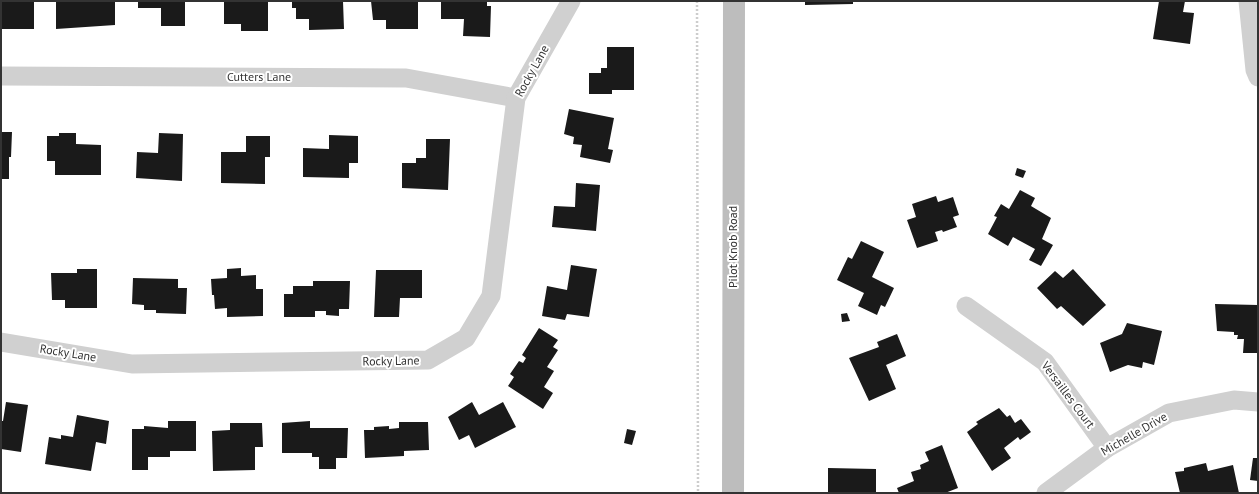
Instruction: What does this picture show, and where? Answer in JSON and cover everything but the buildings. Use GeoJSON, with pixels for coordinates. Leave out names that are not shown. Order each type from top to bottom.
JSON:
{"type":"FeatureCollection","features":[{"type":"Feature","properties":{"kind":"main road","name":"Pilot Knob Road"},"geometry":{"type":"LineString","coordinates":[[733,493],[734,1]]}},
{"type":"Feature","properties":{"kind":"street","name":"Rocky Lane"},"geometry":{"type":"LineString","coordinates":[[1,342],[132,364],[428,360],[466,338],[491,296],[516,98],[571,1]]}},
{"type":"Feature","properties":{"kind":"street"},"geometry":{"type":"LineString","coordinates":[[1248,1],[1254,70],[1258,77]]}},
{"type":"Feature","properties":{"kind":"street","name":"Cutters Lane"},"geometry":{"type":"LineString","coordinates":[[1,76],[406,78],[516,98]]}},
{"type":"Feature","properties":{"kind":"street","name":"Versailles Court"},"geometry":{"type":"LineString","coordinates":[[966,306],[1045,362],[1107,448]]}},
{"type":"Feature","properties":{"kind":"street","name":"Michelle Drive"},"geometry":{"type":"LineString","coordinates":[[1046,493],[1107,448],[1169,413],[1234,400],[1258,402]]}},
{"type":"Feature","properties":{"kind":"path"},"geometry":{"type":"LineString","coordinates":[[697,1],[698,493]]}}]}
